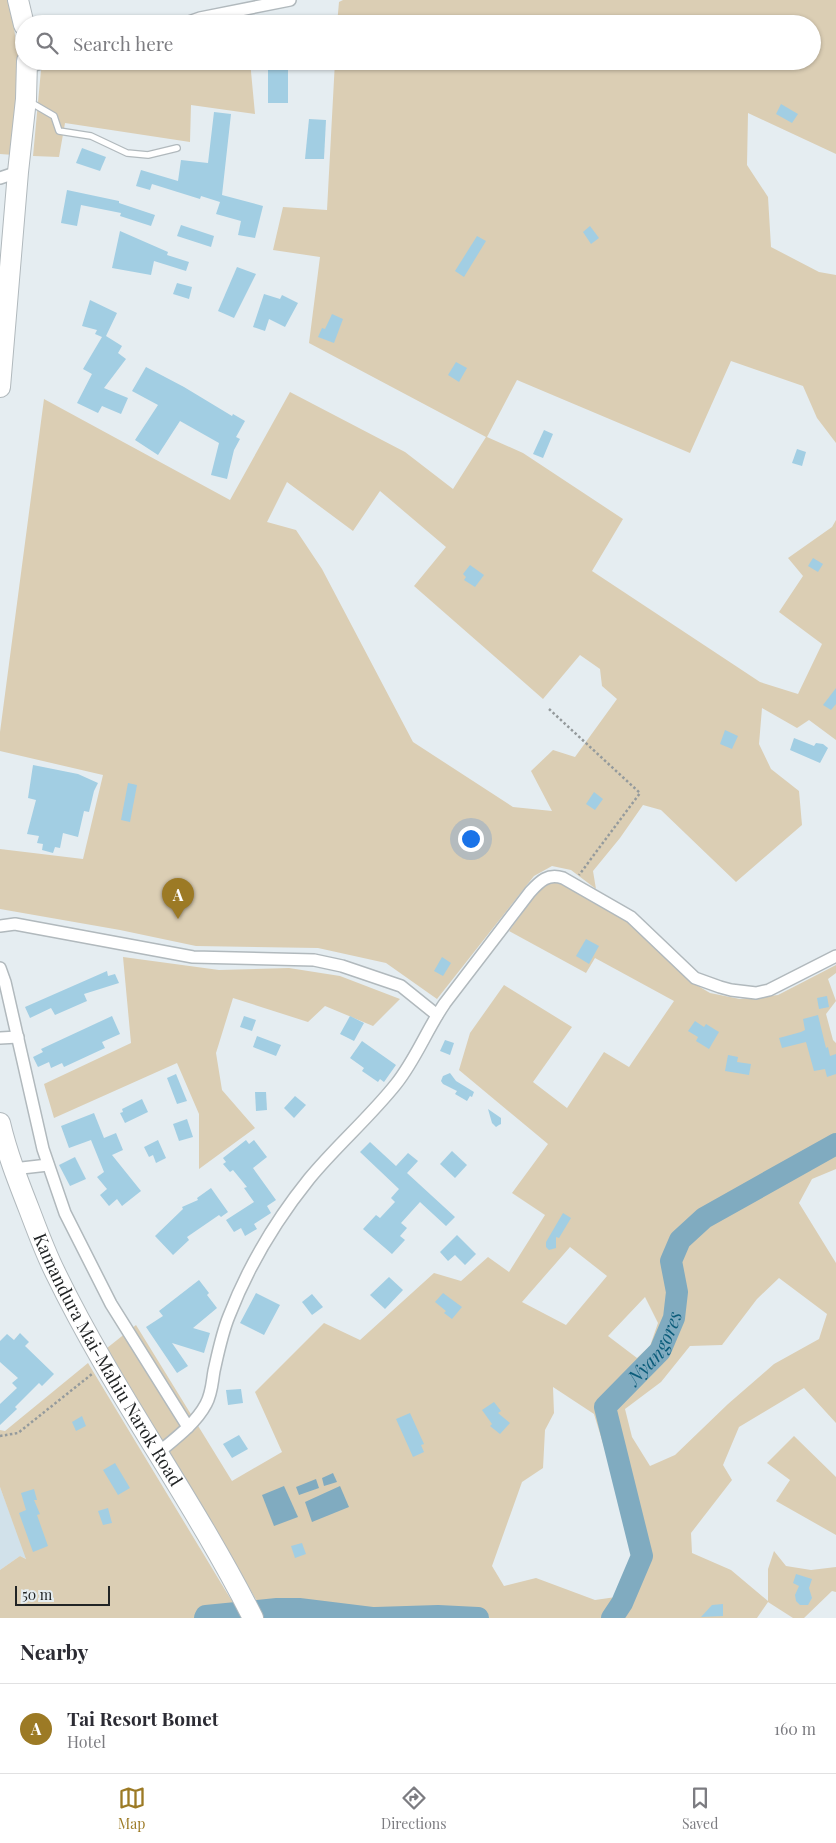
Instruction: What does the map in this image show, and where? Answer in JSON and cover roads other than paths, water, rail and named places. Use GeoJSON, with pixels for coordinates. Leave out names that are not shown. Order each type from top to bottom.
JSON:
{"type":"FeatureCollection","features":[{"type":"Feature","properties":{"kind":"highway"},"geometry":{"type":"LineString","coordinates":[[18,0],[22,15]]}},
{"type":"Feature","properties":{"kind":"highway"},"geometry":{"type":"LineString","coordinates":[[0,386],[9,175],[26,100],[28,70]]}},
{"type":"Feature","properties":{"kind":"highway","name":"Kamandura Mai-Mahiu Narok Road"},"geometry":{"type":"LineString","coordinates":[[0,1123],[13,1169],[55,1272],[104,1365],[159,1452],[238,1587],[253,1618]]}},
{"type":"Feature","properties":{"kind":"street"},"geometry":{"type":"LineString","coordinates":[[215,15],[290,0]]}},
{"type":"Feature","properties":{"kind":"street"},"geometry":{"type":"LineString","coordinates":[[159,1452],[188,1427],[206,1404],[228,1317],[254,1263],[279,1221],[310,1178],[396,1084],[415,1058],[437,1015],[537,885],[546,877],[557,876],[563,878],[631,916],[695,978],[725,989],[756,993],[769,990],[836,956]]}},
{"type":"Feature","properties":{"kind":"street"},"geometry":{"type":"LineString","coordinates":[[0,926],[25,925],[193,957],[314,960],[342,966],[401,986],[437,1015]]}},
{"type":"Feature","properties":{"kind":"street"},"geometry":{"type":"LineString","coordinates":[[0,968],[48,1165],[65,1213],[111,1304],[188,1427]]}},
{"type":"Feature","properties":{"kind":"street"},"geometry":{"type":"LineString","coordinates":[[0,1038],[18,1037]]}},
{"type":"Feature","properties":{"kind":"street"},"geometry":{"type":"LineString","coordinates":[[13,1169],[48,1165]]}},
{"type":"Feature","properties":{"kind":"lane"},"geometry":{"type":"LineString","coordinates":[[26,100],[54,116],[59,131],[91,136],[127,154],[148,155],[177,148]]}},
{"type":"Feature","properties":{"kind":"water"},"geometry":{"type":"Polygon","coordinates":[[[333,1473],[337,1482],[324,1486],[322,1478],[333,1473]]]}},
{"type":"Feature","properties":{"kind":"water"},"geometry":{"type":"Polygon","coordinates":[[[316,1479],[319,1488],[299,1495],[296,1487],[316,1479]]]}},
{"type":"Feature","properties":{"kind":"water"},"geometry":{"type":"Polygon","coordinates":[[[284,1486],[298,1517],[274,1526],[262,1495],[284,1486]]]}},
{"type":"Feature","properties":{"kind":"water"},"geometry":{"type":"Polygon","coordinates":[[[340,1486],[349,1507],[312,1522],[305,1502],[340,1486]]]}},
{"type":"Feature","properties":{"kind":"waterway","name":"Nyangores"},"geometry":{"type":"LineString","coordinates":[[612,1618],[622,1603],[642,1556],[605,1407],[660,1351],[674,1318],[677,1292],[671,1261],[680,1240],[704,1218],[836,1144]]}},
{"type":"Feature","properties":{"kind":"waterway","name":"Nyangores"},"geometry":{"type":"LineString","coordinates":[[205,1618],[206,1616],[277,1609],[299,1609],[372,1618]]}},
{"type":"Feature","properties":{"kind":"waterway","name":"Nyangores"},"geometry":{"type":"LineString","coordinates":[[375,1618],[438,1616],[478,1618]]}},
{"type":"Feature","properties":{"kind":"place","name":"Tai Resort Bomet"},"geometry":{"type":"Point","coordinates":[178,919]}}]}
